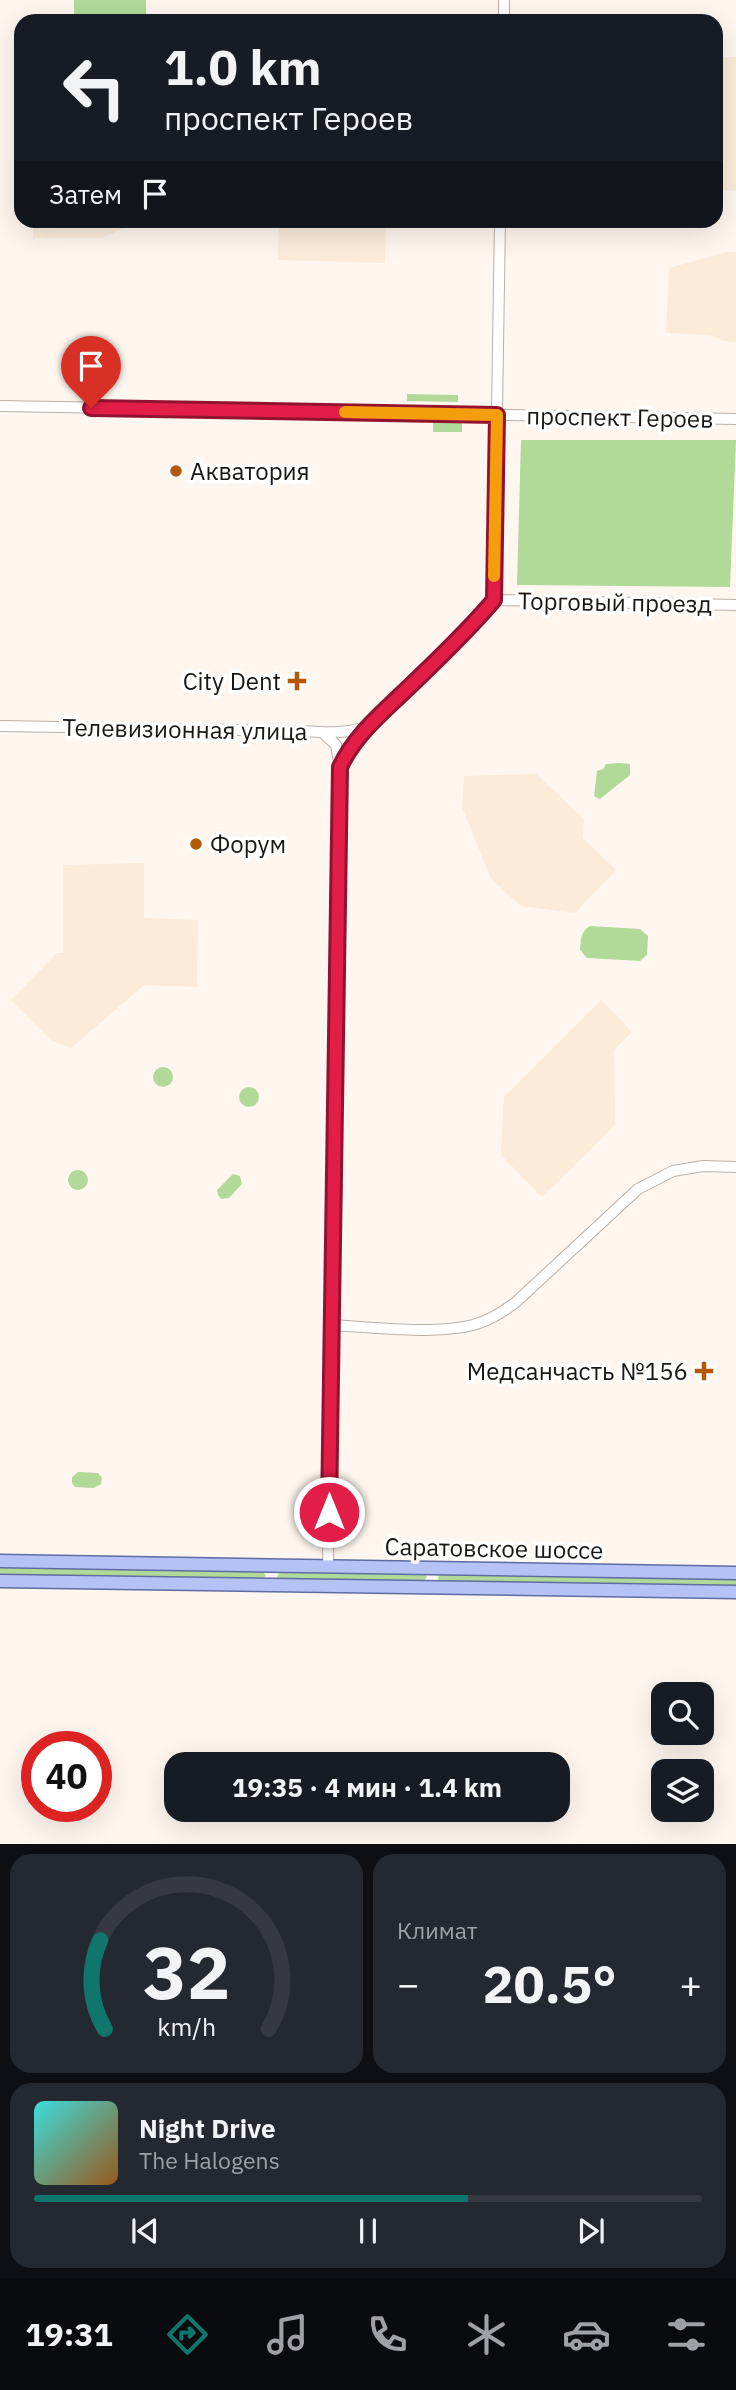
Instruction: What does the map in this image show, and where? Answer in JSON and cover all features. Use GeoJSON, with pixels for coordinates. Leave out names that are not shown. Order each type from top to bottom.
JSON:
{"type":"FeatureCollection","features":[{"type":"Feature","properties":{"kind":"main road","name":"Саратовское шоссе"},"geometry":{"type":"LineString","coordinates":[[0,1561],[736,1573]]}},
{"type":"Feature","properties":{"kind":"main road"},"geometry":{"type":"LineString","coordinates":[[272,1566],[272,1586]]}},
{"type":"Feature","properties":{"kind":"main road"},"geometry":{"type":"LineString","coordinates":[[433,1569],[433,1587]]}},
{"type":"Feature","properties":{"kind":"main road","name":"Саратовское шоссе"},"geometry":{"type":"LineString","coordinates":[[0,1581],[736,1592]]}},
{"type":"Feature","properties":{"kind":"street"},"geometry":{"type":"LineString","coordinates":[[340,767],[351,746],[368,726],[451,647],[494,600],[500,228]]}},
{"type":"Feature","properties":{"kind":"street","name":"проспект Героев"},"geometry":{"type":"LineString","coordinates":[[0,406],[736,419]]}},
{"type":"Feature","properties":{"kind":"street","name":"Торговый проезд"},"geometry":{"type":"LineString","coordinates":[[494,600],[736,604]]}},
{"type":"Feature","properties":{"kind":"street","name":"Телевизионная улица"},"geometry":{"type":"LineString","coordinates":[[0,726],[346,733],[368,726]]}},
{"type":"Feature","properties":{"kind":"street"},"geometry":{"type":"LineString","coordinates":[[322,732],[336,744],[340,767],[328,1567]]}},
{"type":"Feature","properties":{"kind":"street"},"geometry":{"type":"LineString","coordinates":[[331,1325],[452,1329],[475,1324],[498,1315],[516,1302],[624,1200],[653,1180],[673,1171],[703,1166],[736,1167]]}},
{"type":"Feature","properties":{"kind":"shaded area"},"geometry":{"type":"Polygon","coordinates":[[[723,57],[736,57],[736,191],[723,190],[723,57]]]}},
{"type":"Feature","properties":{"kind":"shaded area"},"geometry":{"type":"Polygon","coordinates":[[[33,228],[124,228],[103,238],[33,238],[33,228]]]}},
{"type":"Feature","properties":{"kind":"shaded area"},"geometry":{"type":"Polygon","coordinates":[[[279,228],[386,228],[385,263],[278,260],[279,228]]]}},
{"type":"Feature","properties":{"kind":"shaded area"},"geometry":{"type":"Polygon","coordinates":[[[736,252],[736,342],[724,341],[710,335],[666,333],[669,268],[736,252]]]}},
{"type":"Feature","properties":{"kind":"shaded area"},"geometry":{"type":"Polygon","coordinates":[[[536,774],[584,819],[583,838],[616,870],[575,913],[521,906],[491,879],[462,807],[464,776],[536,774]]]}},
{"type":"Feature","properties":{"kind":"shaded area"},"geometry":{"type":"Polygon","coordinates":[[[144,863],[144,918],[198,920],[197,987],[144,985],[71,1048],[51,1040],[11,1000],[57,953],[63,953],[63,865],[144,863]]]}},
{"type":"Feature","properties":{"kind":"shaded area"},"geometry":{"type":"Polygon","coordinates":[[[601,1000],[632,1032],[614,1050],[615,1125],[542,1197],[501,1155],[504,1097],[601,1000]]]}},
{"type":"Feature","properties":{"kind":"green space"},"geometry":{"type":"Polygon","coordinates":[[[74,0],[146,0],[146,14],[74,14],[74,0]]]}},
{"type":"Feature","properties":{"kind":"green space"},"geometry":{"type":"Polygon","coordinates":[[[407,394],[458,395],[458,402],[407,401],[407,394]]]}},
{"type":"Feature","properties":{"kind":"green space"},"geometry":{"type":"Polygon","coordinates":[[[433,422],[462,422],[462,432],[433,432],[433,422]]]}},
{"type":"Feature","properties":{"kind":"green space"},"geometry":{"type":"Polygon","coordinates":[[[521,440],[736,440],[730,587],[517,585],[521,440]]]}},
{"type":"Feature","properties":{"kind":"green space"},"geometry":{"type":"Polygon","coordinates":[[[606,764],[630,764],[630,775],[600,799],[594,796],[597,771],[603,769],[606,764]]]}},
{"type":"Feature","properties":{"kind":"green space"},"geometry":{"type":"Polygon","coordinates":[[[590,926],[640,929],[648,936],[647,955],[640,961],[587,958],[580,950],[583,934],[590,926]]]}},
{"type":"Feature","properties":{"kind":"green space"},"geometry":{"type":"Polygon","coordinates":[[[163,1067],[170,1070],[173,1077],[170,1084],[163,1087],[156,1084],[153,1077],[156,1070],[163,1067]]]}},
{"type":"Feature","properties":{"kind":"green space"},"geometry":{"type":"Polygon","coordinates":[[[249,1087],[256,1090],[259,1097],[256,1104],[249,1107],[242,1104],[239,1097],[242,1090],[249,1087]]]}},
{"type":"Feature","properties":{"kind":"green space"},"geometry":{"type":"Polygon","coordinates":[[[78,1170],[85,1173],[88,1180],[85,1187],[78,1190],[71,1187],[68,1180],[71,1173],[78,1170]]]}},
{"type":"Feature","properties":{"kind":"green space"},"geometry":{"type":"Polygon","coordinates":[[[233,1174],[240,1176],[242,1184],[229,1198],[221,1199],[217,1190],[233,1174]]]}},
{"type":"Feature","properties":{"kind":"green space"},"geometry":{"type":"Polygon","coordinates":[[[78,1472],[98,1473],[102,1478],[101,1484],[94,1488],[75,1487],[72,1477],[78,1472]]]}},
{"type":"Feature","properties":{"kind":"green space"},"geometry":{"type":"Polygon","coordinates":[[[0,1566],[262,1570],[266,1576],[260,1580],[0,1576],[0,1566]]]}},
{"type":"Feature","properties":{"kind":"green space"},"geometry":{"type":"Polygon","coordinates":[[[280,1571],[423,1573],[427,1577],[422,1583],[279,1580],[277,1577],[280,1571]]]}},
{"type":"Feature","properties":{"kind":"green space"},"geometry":{"type":"Polygon","coordinates":[[[440,1574],[736,1577],[736,1588],[439,1582],[440,1574]]]}},
{"type":"Feature","properties":{"kind":"slow traffic"},"geometry":{"type":"LineString","coordinates":[[345,412],[497,415],[494,576]]}},
{"type":"Feature","properties":{"kind":"place","name":"Акватория"},"geometry":{"type":"Point","coordinates":[176,471]}},
{"type":"Feature","properties":{"kind":"place","name":"City Dent"},"geometry":{"type":"Point","coordinates":[297,681]}},
{"type":"Feature","properties":{"kind":"place","name":"Форум"},"geometry":{"type":"Point","coordinates":[196,844]}},
{"type":"Feature","properties":{"kind":"place","name":"Медсанчасть №156"},"geometry":{"type":"Point","coordinates":[704,1371]}},
{"type":"Feature","properties":{"kind":"route"},"geometry":{"type":"LineString","coordinates":[[91,408],[497,415],[494,600],[451,647],[368,726],[351,746],[340,767],[329,1512]]}}]}
